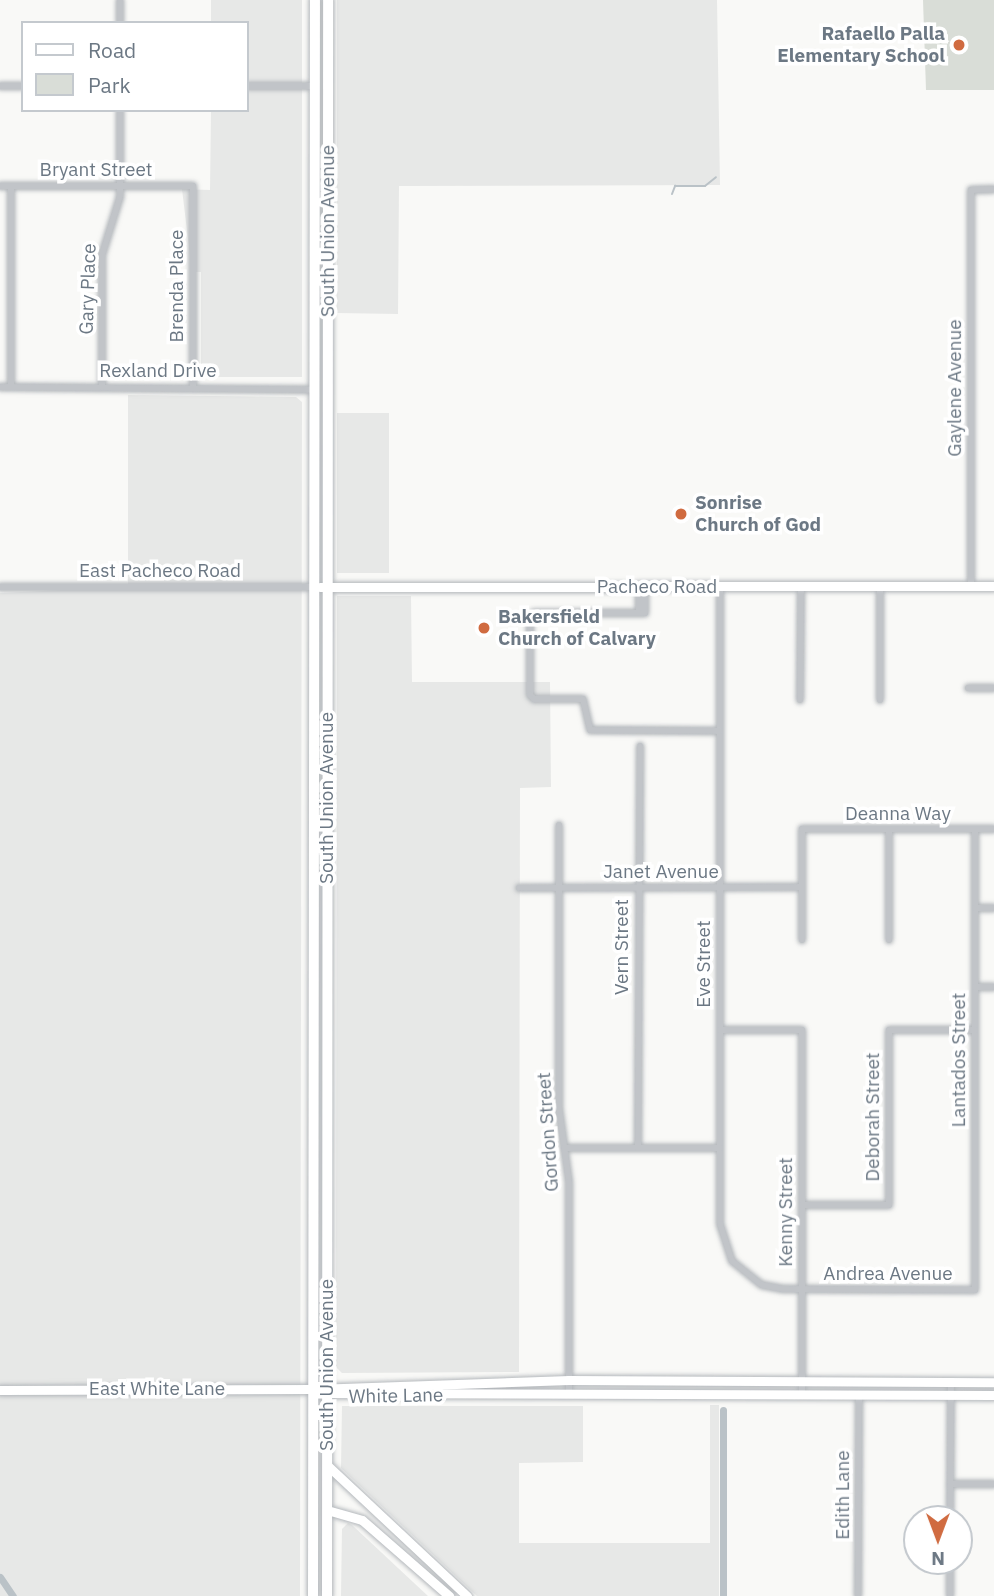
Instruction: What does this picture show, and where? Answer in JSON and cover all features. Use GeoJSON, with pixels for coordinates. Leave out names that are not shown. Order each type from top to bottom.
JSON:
{"type":"FeatureCollection","features":[{"type":"Feature","properties":{"kind":"main road","name":"South Union Avenue"},"geometry":{"type":"LineString","coordinates":[[315,0],[315,390],[327,948],[327,1596]]}},
{"type":"Feature","properties":{"kind":"main road","name":"South Union Avenue"},"geometry":{"type":"LineString","coordinates":[[313,1596],[314,887],[321,587],[327,470],[328,0]]}},
{"type":"Feature","properties":{"kind":"main road"},"geometry":{"type":"LineString","coordinates":[[316,86],[322,98],[322,147],[328,165]]}},
{"type":"Feature","properties":{"kind":"main road"},"geometry":{"type":"LineString","coordinates":[[315,312],[321,331],[322,384],[327,394]]}},
{"type":"Feature","properties":{"kind":"main road"},"geometry":{"type":"LineString","coordinates":[[315,390],[321,399],[322,452],[327,470]]}},
{"type":"Feature","properties":{"kind":"main road","name":"Pacheco Road"},"geometry":{"type":"LineString","coordinates":[[321,587],[994,586]]}},
{"type":"Feature","properties":{"kind":"main road"},"geometry":{"type":"LineString","coordinates":[[314,887],[321,897],[321,945],[327,948]]}},
{"type":"Feature","properties":{"kind":"main road"},"geometry":{"type":"LineString","coordinates":[[314,995],[321,998],[321,1046],[327,1058]]}},
{"type":"Feature","properties":{"kind":"main road"},"geometry":{"type":"LineString","coordinates":[[314,1103],[321,1113],[321,1163],[326,1165]]}},
{"type":"Feature","properties":{"kind":"main road"},"geometry":{"type":"LineString","coordinates":[[314,1212],[320,1214],[320,1259],[326,1276]]}},
{"type":"Feature","properties":{"kind":"main road","name":"White Lane"},"geometry":{"type":"LineString","coordinates":[[327,1391],[569,1380],[994,1382]]}},
{"type":"Feature","properties":{"kind":"main road","name":"White Lane"},"geometry":{"type":"LineString","coordinates":[[314,1389],[569,1394],[994,1395]]}},
{"type":"Feature","properties":{"kind":"main road","name":"East White Lane"},"geometry":{"type":"LineString","coordinates":[[0,1390],[314,1389]]}},
{"type":"Feature","properties":{"kind":"main road"},"geometry":{"type":"LineString","coordinates":[[313,1446],[320,1503],[327,1510],[362,1520],[449,1596]]}},
{"type":"Feature","properties":{"kind":"main road"},"geometry":{"type":"LineString","coordinates":[[327,1465],[467,1596]]}},
{"type":"Feature","properties":{"kind":"street"},"geometry":{"type":"LineString","coordinates":[[120,0],[120,21]]}},
{"type":"Feature","properties":{"kind":"street"},"geometry":{"type":"LineString","coordinates":[[0,86],[21,86]]}},
{"type":"Feature","properties":{"kind":"street"},"geometry":{"type":"LineString","coordinates":[[248,86],[316,86]]}},
{"type":"Feature","properties":{"kind":"street","name":"Gary Place"},"geometry":{"type":"LineString","coordinates":[[102,387],[102,255],[120,186],[120,112]]}},
{"type":"Feature","properties":{"kind":"street","name":"Bryant Street"},"geometry":{"type":"LineString","coordinates":[[0,186],[193,186]]}},
{"type":"Feature","properties":{"kind":"street"},"geometry":{"type":"LineString","coordinates":[[10,387],[11,186]]}},
{"type":"Feature","properties":{"kind":"street","name":"Brenda Place"},"geometry":{"type":"LineString","coordinates":[[193,186],[193,387]]}},
{"type":"Feature","properties":{"kind":"street","name":"Gaylene Avenue"},"geometry":{"type":"LineString","coordinates":[[971,586],[971,190],[994,189]]}},
{"type":"Feature","properties":{"kind":"street","name":"Rexland Drive"},"geometry":{"type":"LineString","coordinates":[[0,387],[315,390]]}},
{"type":"Feature","properties":{"kind":"street"},"geometry":{"type":"LineString","coordinates":[[800,700],[801,586]]}},
{"type":"Feature","properties":{"kind":"street"},"geometry":{"type":"LineString","coordinates":[[880,586],[880,700]]}},
{"type":"Feature","properties":{"kind":"street","name":"East Pacheco Road"},"geometry":{"type":"LineString","coordinates":[[0,587],[321,587]]}},
{"type":"Feature","properties":{"kind":"street"},"geometry":{"type":"LineString","coordinates":[[642,587],[639,613],[534,613],[530,619],[530,695],[534,699],[583,699],[587,702],[590,730],[720,731]]}},
{"type":"Feature","properties":{"kind":"street","name":"Eve Street"},"geometry":{"type":"LineString","coordinates":[[720,587],[720,1224],[727,1252],[752,1280],[771,1288],[802,1290]]}},
{"type":"Feature","properties":{"kind":"street"},"geometry":{"type":"LineString","coordinates":[[968,688],[994,688]]}},
{"type":"Feature","properties":{"kind":"street","name":"Vern Street"},"geometry":{"type":"LineString","coordinates":[[638,1148],[640,746]]}},
{"type":"Feature","properties":{"kind":"street","name":"Gordon Street"},"geometry":{"type":"LineString","coordinates":[[559,825],[559,1108],[569,1182],[569,1394]]}},
{"type":"Feature","properties":{"kind":"street"},"geometry":{"type":"LineString","coordinates":[[889,829],[889,940]]}},
{"type":"Feature","properties":{"kind":"street","name":"Lantados Street"},"geometry":{"type":"LineString","coordinates":[[975,829],[975,1290]]}},
{"type":"Feature","properties":{"kind":"street","name":"Deanna Way"},"geometry":{"type":"LineString","coordinates":[[802,887],[802,830],[994,829]]}},
{"type":"Feature","properties":{"kind":"street"},"geometry":{"type":"LineString","coordinates":[[802,887],[803,940]]}},
{"type":"Feature","properties":{"kind":"street","name":"Janet Avenue"},"geometry":{"type":"LineString","coordinates":[[519,888],[802,887]]}},
{"type":"Feature","properties":{"kind":"street"},"geometry":{"type":"LineString","coordinates":[[975,908],[994,908]]}},
{"type":"Feature","properties":{"kind":"street"},"geometry":{"type":"LineString","coordinates":[[975,987],[994,987]]}},
{"type":"Feature","properties":{"kind":"street","name":"Kenny Street"},"geometry":{"type":"LineString","coordinates":[[720,1030],[802,1030],[802,1394]]}},
{"type":"Feature","properties":{"kind":"street","name":"Deborah Street"},"geometry":{"type":"LineString","coordinates":[[802,1205],[889,1205],[889,1030],[975,1030]]}},
{"type":"Feature","properties":{"kind":"street"},"geometry":{"type":"LineString","coordinates":[[564,1148],[720,1148]]}},
{"type":"Feature","properties":{"kind":"street","name":"Andrea Avenue"},"geometry":{"type":"LineString","coordinates":[[802,1290],[975,1290]]}},
{"type":"Feature","properties":{"kind":"street"},"geometry":{"type":"LineString","coordinates":[[950,1505],[951,1383]]}},
{"type":"Feature","properties":{"kind":"street","name":"Edith Lane"},"geometry":{"type":"LineString","coordinates":[[858,1596],[859,1395]]}},
{"type":"Feature","properties":{"kind":"street"},"geometry":{"type":"LineString","coordinates":[[950,1484],[994,1484]]}},
{"type":"Feature","properties":{"kind":"street"},"geometry":{"type":"LineString","coordinates":[[950,1575],[950,1596]]}},
{"type":"Feature","properties":{"kind":"shaded area"},"geometry":{"type":"Polygon","coordinates":[[[211,0],[302,0],[302,377],[201,377],[201,272],[192,272],[182,189],[210,190],[211,112],[248,112],[248,21],[211,21],[211,0]]]}},
{"type":"Feature","properties":{"kind":"shaded area"},"geometry":{"type":"Polygon","coordinates":[[[337,0],[717,0],[720,185],[399,186],[398,314],[337,313],[337,0]]]}},
{"type":"Feature","properties":{"kind":"shaded area"},"geometry":{"type":"Polygon","coordinates":[[[128,395],[296,397],[302,402],[300,1596],[0,1596],[0,593],[128,587],[128,395]]]}},
{"type":"Feature","properties":{"kind":"shaded area"},"geometry":{"type":"Polygon","coordinates":[[[337,413],[389,413],[389,573],[337,573],[337,413]]]}},
{"type":"Feature","properties":{"kind":"shaded area"},"geometry":{"type":"Polygon","coordinates":[[[337,596],[411,596],[412,682],[550,682],[551,787],[520,788],[519,1372],[342,1373],[336,1367],[337,596]]]}},
{"type":"Feature","properties":{"kind":"shaded area"},"geometry":{"type":"Polygon","coordinates":[[[710,1405],[719,1405],[719,1596],[477,1596],[341,1468],[342,1406],[583,1406],[583,1462],[519,1463],[519,1543],[710,1543],[710,1405]]]}},
{"type":"Feature","properties":{"kind":"shaded area"},"geometry":{"type":"Polygon","coordinates":[[[348,1523],[428,1596],[341,1596],[342,1529],[348,1523]]]}},
{"type":"Feature","properties":{"kind":"green space","name":"Rafaello Palla Elementary School"},"geometry":{"type":"Polygon","coordinates":[[[923,0],[994,0],[994,90],[926,90],[923,0]]]}},
{"type":"Feature","properties":{"kind":"waterway"},"geometry":{"type":"LineString","coordinates":[[672,194],[675,186],[705,186],[716,177]]}},
{"type":"Feature","properties":{"kind":"waterway"},"geometry":{"type":"LineString","coordinates":[[723,1410],[723,1596]]}},
{"type":"Feature","properties":{"kind":"waterway"},"geometry":{"type":"LineString","coordinates":[[0,1577],[13,1596]]}},
{"type":"Feature","properties":{"kind":"place","name":"Rafaello Palla Elementary School"},"geometry":{"type":"Point","coordinates":[959,45]}},
{"type":"Feature","properties":{"kind":"place","name":"Sonrise Church of God"},"geometry":{"type":"Point","coordinates":[681,514]}},
{"type":"Feature","properties":{"kind":"place","name":"Bakersfield Church of Calvary"},"geometry":{"type":"Point","coordinates":[484,628]}}]}
